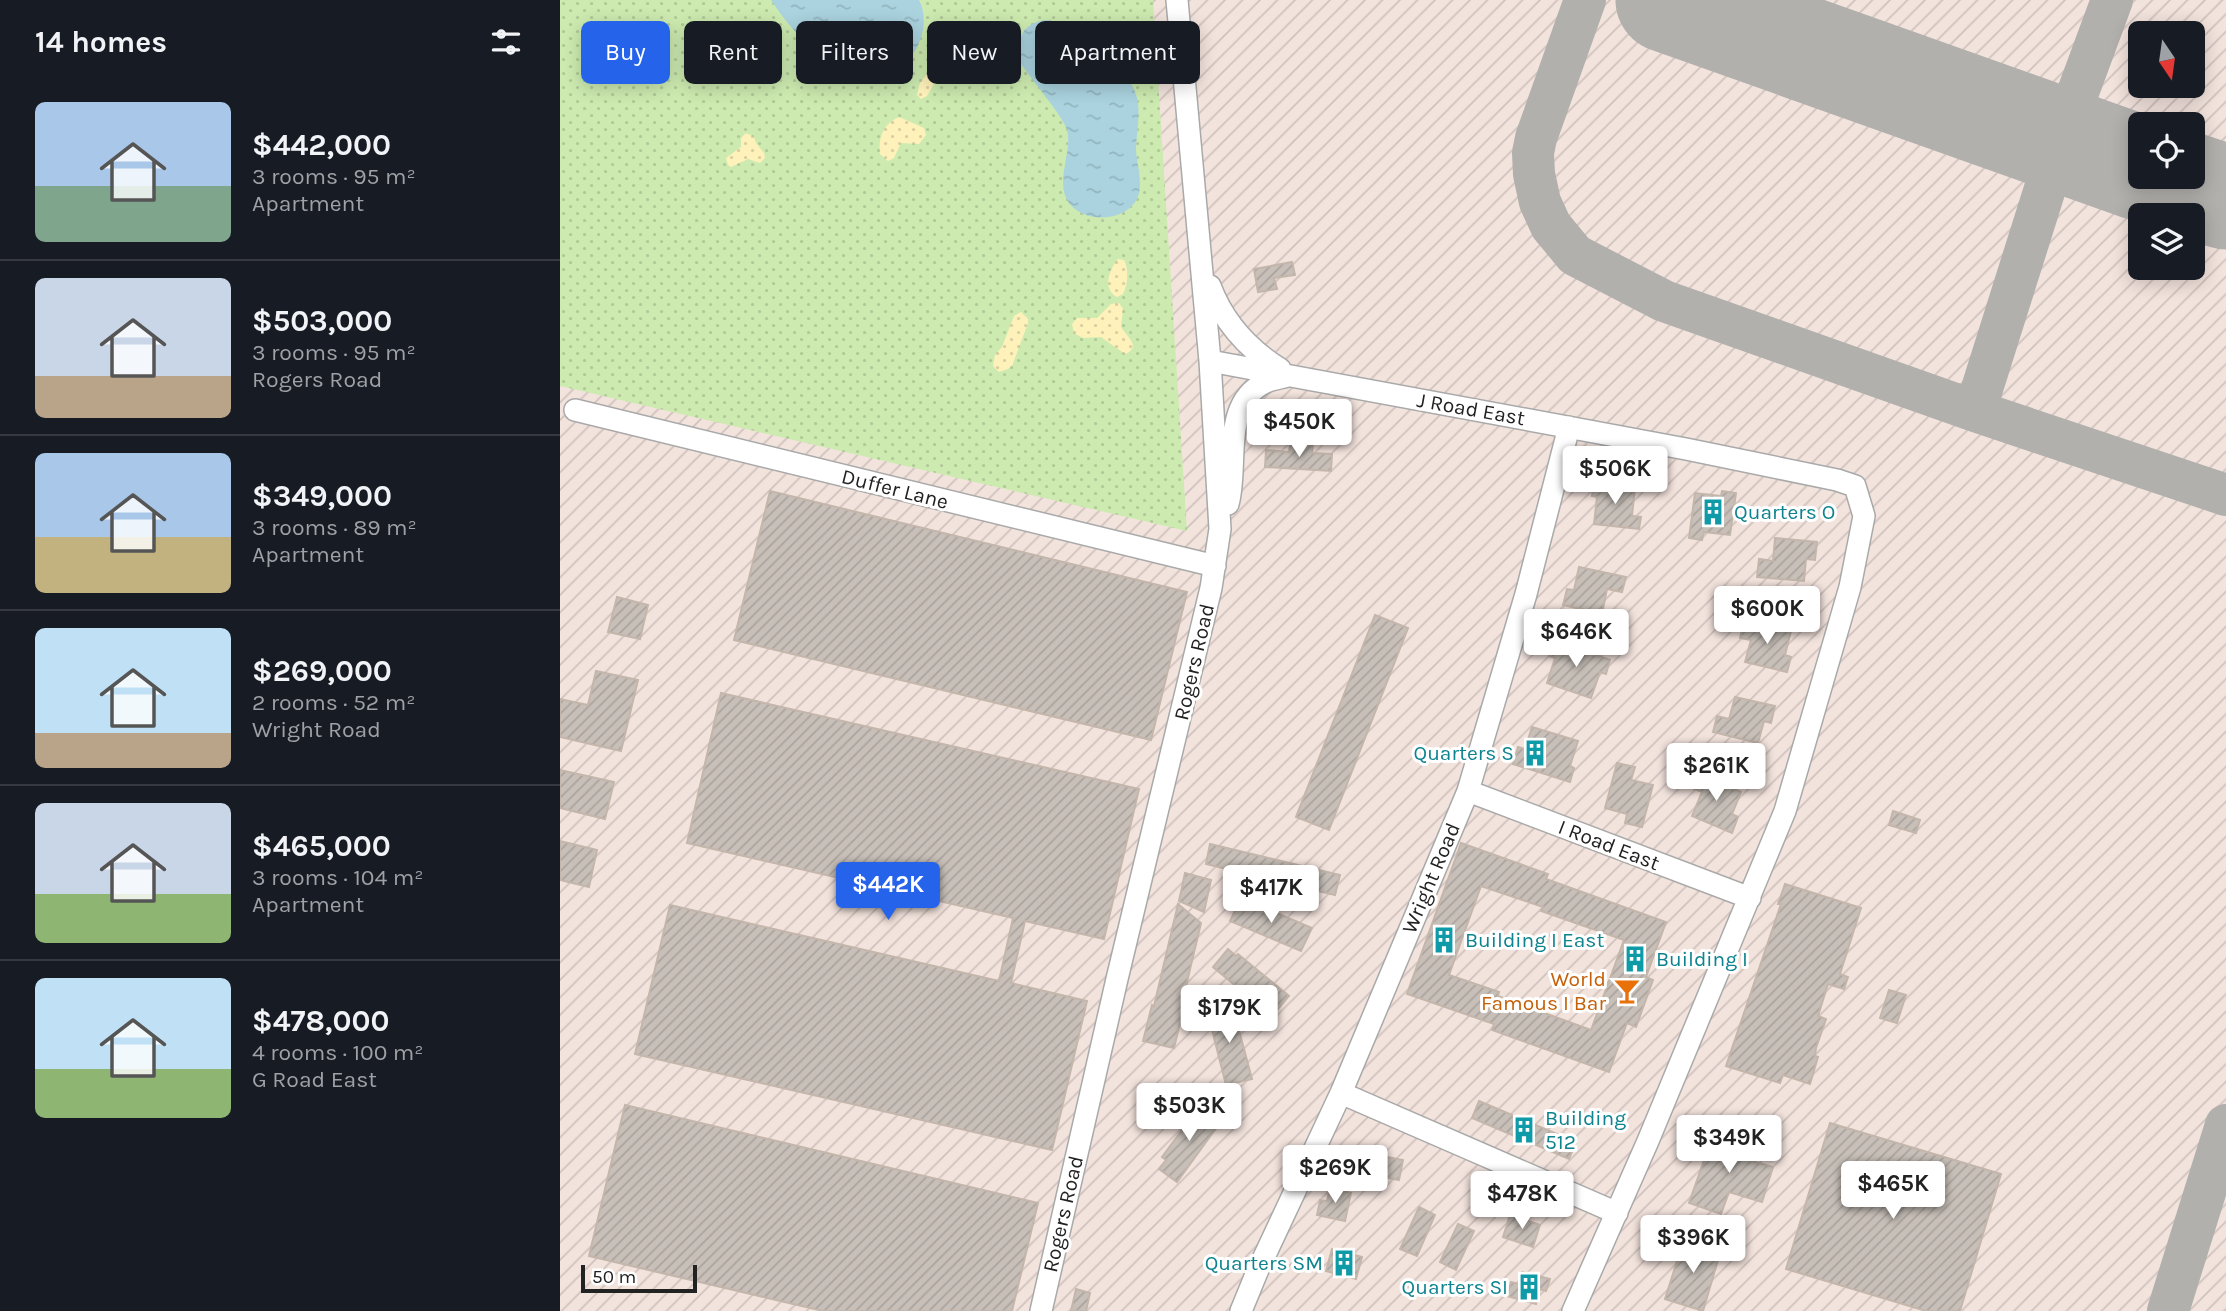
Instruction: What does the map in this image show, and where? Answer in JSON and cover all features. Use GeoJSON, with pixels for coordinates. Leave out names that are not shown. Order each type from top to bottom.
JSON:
{"type":"FeatureCollection","features":[{"type":"Feature","properties":{"kind":"street","name":"Rogers Road"},"geometry":{"type":"LineString","coordinates":[[1041,1311],[1215,566],[1220,529],[1202,261],[1177,0]]}},
{"type":"Feature","properties":{"kind":"street"},"geometry":{"type":"LineString","coordinates":[[1202,261],[1220,310],[1259,356],[1290,376]]}},
{"type":"Feature","properties":{"kind":"street","name":"J Road East"},"geometry":{"type":"LineString","coordinates":[[1210,361],[1727,457],[1855,486],[1864,516],[1850,587],[1785,811],[1750,898]]}},
{"type":"Feature","properties":{"kind":"street"},"geometry":{"type":"LineString","coordinates":[[1220,529],[1231,491],[1234,430],[1241,407],[1255,389],[1266,382],[1290,376]]}},
{"type":"Feature","properties":{"kind":"street","name":"Duffer Lane"},"geometry":{"type":"LineString","coordinates":[[575,410],[1215,566]]}},
{"type":"Feature","properties":{"kind":"street","name":"Wright Road"},"geometry":{"type":"LineString","coordinates":[[1241,1311],[1341,1093],[1468,791],[1527,594],[1569,427]]}},
{"type":"Feature","properties":{"kind":"street","name":"I Road East"},"geometry":{"type":"LineString","coordinates":[[1468,791],[1750,898]]}},
{"type":"Feature","properties":{"kind":"street"},"geometry":{"type":"LineString","coordinates":[[1573,1311],[1750,898]]}},
{"type":"Feature","properties":{"kind":"street"},"geometry":{"type":"LineString","coordinates":[[1341,1093],[1617,1213]]}},
{"type":"Feature","properties":{"kind":"shaded area"},"geometry":{"type":"Polygon","coordinates":[[[560,0],[2226,0],[2226,1311],[560,1311],[560,0]]]}},
{"type":"Feature","properties":{"kind":"green space"},"geometry":{"type":"Polygon","coordinates":[[[560,0],[1153,0],[1154,21],[1035,21],[1035,84],[1158,84],[1187,531],[560,386],[560,0]]]}},
{"type":"Feature","properties":{"kind":"sand"},"geometry":{"type":"Polygon","coordinates":[[[927,74],[927,84],[934,84],[927,96],[921,99],[917,95],[920,83],[927,74]]]}},
{"type":"Feature","properties":{"kind":"sand"},"geometry":{"type":"Polygon","coordinates":[[[899,117],[924,128],[926,135],[919,144],[901,143],[894,158],[888,161],[880,154],[881,137],[889,123],[899,117]]]}},
{"type":"Feature","properties":{"kind":"sand"},"geometry":{"type":"Polygon","coordinates":[[[746,133],[754,137],[765,158],[760,163],[748,159],[731,167],[726,158],[741,147],[741,138],[746,133]]]}},
{"type":"Feature","properties":{"kind":"sand"},"geometry":{"type":"Polygon","coordinates":[[[1118,259],[1124,260],[1127,277],[1123,294],[1117,297],[1112,294],[1108,279],[1118,259]]]}},
{"type":"Feature","properties":{"kind":"sand"},"geometry":{"type":"Polygon","coordinates":[[[1119,303],[1123,309],[1121,327],[1133,345],[1130,351],[1125,354],[1101,337],[1083,338],[1074,333],[1072,324],[1077,318],[1097,318],[1111,304],[1119,303]]]}},
{"type":"Feature","properties":{"kind":"sand"},"geometry":{"type":"Polygon","coordinates":[[[1021,312],[1028,319],[1028,323],[1012,366],[999,372],[993,366],[995,355],[1002,347],[1014,316],[1021,312]]]}},
{"type":"Feature","properties":{"kind":"water"},"geometry":{"type":"Polygon","coordinates":[[[771,0],[919,0],[923,13],[920,41],[913,53],[913,21],[796,21],[796,33],[771,0]]]}},
{"type":"Feature","properties":{"kind":"water"},"geometry":{"type":"Polygon","coordinates":[[[1035,23],[1035,82],[1021,64],[1021,38],[1030,25],[1035,23]]]}},
{"type":"Feature","properties":{"kind":"water"},"geometry":{"type":"Polygon","coordinates":[[[1036,84],[1132,84],[1139,111],[1136,151],[1140,188],[1135,203],[1127,210],[1118,215],[1096,217],[1076,210],[1069,203],[1063,186],[1068,148],[1067,130],[1036,84]]]}},
{"type":"Feature","properties":{"kind":"building"},"geometry":{"type":"Polygon","coordinates":[[[1292,262],[1295,275],[1274,278],[1277,289],[1258,292],[1254,269],[1292,262]]]}},
{"type":"Feature","properties":{"kind":"building"},"geometry":{"type":"Polygon","coordinates":[[[1290,444],[1313,445],[1312,453],[1332,454],[1331,471],[1265,467],[1266,450],[1289,452],[1290,444]]]}},
{"type":"Feature","properties":{"kind":"building"},"geometry":{"type":"Polygon","coordinates":[[[1594,482],[1635,487],[1632,516],[1641,517],[1639,529],[1594,524],[1597,497],[1592,496],[1594,482]]]}},
{"type":"Feature","properties":{"kind":"building"},"geometry":{"type":"Polygon","coordinates":[[[770,491],[1187,592],[1151,740],[734,640],[770,491]]]}},
{"type":"Feature","properties":{"kind":"building","name":"Quarters O"},"geometry":{"type":"Polygon","coordinates":[[[1722,491],[1736,493],[1730,535],[1704,532],[1702,540],[1689,538],[1695,493],[1721,496],[1722,491]]]}},
{"type":"Feature","properties":{"kind":"building"},"geometry":{"type":"Polygon","coordinates":[[[1775,538],[1817,542],[1815,560],[1806,559],[1804,581],[1757,577],[1759,559],[1773,561],[1775,538]]]}},
{"type":"Feature","properties":{"kind":"building"},"geometry":{"type":"Polygon","coordinates":[[[1579,567],[1626,577],[1622,592],[1607,589],[1602,614],[1563,605],[1567,589],[1574,590],[1579,567]]]}},
{"type":"Feature","properties":{"kind":"building"},"geometry":{"type":"Polygon","coordinates":[[[617,597],[648,605],[640,639],[608,632],[617,597]]]}},
{"type":"Feature","properties":{"kind":"building"},"geometry":{"type":"Polygon","coordinates":[[[1375,615],[1408,628],[1329,830],[1296,817],[1375,615]]]}},
{"type":"Feature","properties":{"kind":"building"},"geometry":{"type":"Polygon","coordinates":[[[1744,620],[1791,631],[1785,655],[1791,657],[1787,672],[1745,662],[1751,640],[1740,638],[1744,620]]]}},
{"type":"Feature","properties":{"kind":"building"},"geometry":{"type":"Polygon","coordinates":[[[1554,641],[1610,660],[1606,674],[1600,672],[1591,698],[1547,683],[1555,658],[1549,656],[1554,641]]]}},
{"type":"Feature","properties":{"kind":"building"},"geometry":{"type":"Polygon","coordinates":[[[596,671],[638,680],[621,751],[560,737],[560,699],[588,705],[596,671]]]}},
{"type":"Feature","properties":{"kind":"building"},"geometry":{"type":"Polygon","coordinates":[[[721,693],[1139,789],[1104,939],[1025,921],[1011,983],[1087,1001],[1052,1150],[635,1054],[670,905],[999,981],[1013,918],[687,843],[721,693]]]}},
{"type":"Feature","properties":{"kind":"building"},"geometry":{"type":"Polygon","coordinates":[[[1735,697],[1775,706],[1771,723],[1764,721],[1758,743],[1713,732],[1717,716],[1729,719],[1735,697]]]}},
{"type":"Feature","properties":{"kind":"building","name":"Quarters S"},"geometry":{"type":"Polygon","coordinates":[[[1532,727],[1578,741],[1570,766],[1574,768],[1570,782],[1513,764],[1518,747],[1525,749],[1532,727]]]}},
{"type":"Feature","properties":{"kind":"building"},"geometry":{"type":"Polygon","coordinates":[[[1617,763],[1635,767],[1631,780],[1653,785],[1642,827],[1625,823],[1627,814],[1605,808],[1617,763]]]}},
{"type":"Feature","properties":{"kind":"building"},"geometry":{"type":"Polygon","coordinates":[[[560,770],[614,782],[605,819],[560,808],[560,770]]]}},
{"type":"Feature","properties":{"kind":"building"},"geometry":{"type":"Polygon","coordinates":[[[1698,774],[1741,792],[1732,814],[1738,817],[1732,833],[1692,816],[1702,792],[1692,788],[1698,774]]]}},
{"type":"Feature","properties":{"kind":"building"},"geometry":{"type":"Polygon","coordinates":[[[1893,811],[1920,820],[1916,833],[1889,825],[1893,811]]]}},
{"type":"Feature","properties":{"kind":"building"},"geometry":{"type":"Polygon","coordinates":[[[560,841],[597,850],[589,887],[560,880],[560,841]]]}},
{"type":"Feature","properties":{"kind":"building"},"geometry":{"type":"Polygon","coordinates":[[[1461,843],[1548,874],[1546,879],[1666,922],[1646,977],[1653,980],[1636,1027],[1627,1023],[1609,1072],[1492,1030],[1494,1024],[1407,994],[1461,843]],[[1481,886],[1449,975],[1499,992],[1498,996],[1591,1030],[1624,940],[1541,911],[1543,907],[1481,886]]]}},
{"type":"Feature","properties":{"kind":"building"},"geometry":{"type":"Polygon","coordinates":[[[1210,844],[1340,875],[1335,895],[1206,864],[1210,844]]]}},
{"type":"Feature","properties":{"kind":"building"},"geometry":{"type":"Polygon","coordinates":[[[1185,873],[1211,880],[1204,912],[1179,901],[1185,873]]]}},
{"type":"Feature","properties":{"kind":"building"},"geometry":{"type":"Polygon","coordinates":[[[1785,884],[1861,908],[1840,974],[1848,977],[1844,989],[1828,984],[1818,1016],[1826,1019],[1816,1048],[1815,1056],[1818,1057],[1810,1084],[1783,1075],[1780,1083],[1726,1066],[1781,904],[1778,904],[1785,884]]]}},
{"type":"Feature","properties":{"kind":"building"},"geometry":{"type":"Polygon","coordinates":[[[1240,900],[1250,904],[1251,902],[1312,928],[1301,951],[1230,921],[1240,900]]]}},
{"type":"Feature","properties":{"kind":"building"},"geometry":{"type":"Polygon","coordinates":[[[1178,904],[1201,923],[1174,1048],[1143,1041],[1178,904]]]}},
{"type":"Feature","properties":{"kind":"building"},"geometry":{"type":"Polygon","coordinates":[[[1228,949],[1236,956],[1238,954],[1289,996],[1272,1016],[1213,967],[1228,949]]]}},
{"type":"Feature","properties":{"kind":"building"},"geometry":{"type":"Polygon","coordinates":[[[1889,990],[1906,995],[1897,1023],[1880,1018],[1889,990]]]}},
{"type":"Feature","properties":{"kind":"building"},"geometry":{"type":"Polygon","coordinates":[[[1232,1004],[1252,1079],[1226,1085],[1207,1010],[1232,1004]]]}},
{"type":"Feature","properties":{"kind":"building","name":"Building 512"},"geometry":{"type":"Polygon","coordinates":[[[1479,1101],[1576,1142],[1569,1159],[1472,1118],[1479,1101]]]}},
{"type":"Feature","properties":{"kind":"building"},"geometry":{"type":"Polygon","coordinates":[[[1201,1104],[1222,1120],[1177,1182],[1159,1169],[1166,1160],[1162,1157],[1201,1104]]]}},
{"type":"Feature","properties":{"kind":"building"},"geometry":{"type":"Polygon","coordinates":[[[625,1105],[1038,1203],[1012,1311],[823,1311],[589,1256],[625,1105]]]}},
{"type":"Feature","properties":{"kind":"building"},"geometry":{"type":"Polygon","coordinates":[[[1830,1123],[2001,1174],[1960,1311],[1926,1311],[1786,1269],[1830,1123]]]}},
{"type":"Feature","properties":{"kind":"building"},"geometry":{"type":"Polygon","coordinates":[[[1714,1132],[1746,1143],[1741,1158],[1773,1167],[1762,1202],[1729,1192],[1721,1214],[1689,1203],[1714,1132]]]}},
{"type":"Feature","properties":{"kind":"building"},"geometry":{"type":"Polygon","coordinates":[[[1371,1154],[1403,1160],[1399,1180],[1367,1174],[1371,1154]]]}},
{"type":"Feature","properties":{"kind":"building"},"geometry":{"type":"Polygon","coordinates":[[[1330,1188],[1351,1193],[1345,1221],[1317,1215],[1320,1200],[1327,1201],[1330,1188]]]}},
{"type":"Feature","properties":{"kind":"building"},"geometry":{"type":"Polygon","coordinates":[[[1419,1207],[1435,1215],[1417,1256],[1400,1249],[1419,1207]]]}},
{"type":"Feature","properties":{"kind":"building"},"geometry":{"type":"Polygon","coordinates":[[[1510,1215],[1540,1225],[1533,1247],[1503,1237],[1510,1215]]]}},
{"type":"Feature","properties":{"kind":"building"},"geometry":{"type":"Polygon","coordinates":[[[1458,1224],[1474,1231],[1456,1270],[1440,1262],[1458,1224]]]}},
{"type":"Feature","properties":{"kind":"building"},"geometry":{"type":"Polygon","coordinates":[[[1684,1239],[1721,1250],[1703,1311],[1665,1299],[1684,1239]]]}},
{"type":"Feature","properties":{"kind":"building","name":"Quarters SM"},"geometry":{"type":"Polygon","coordinates":[[[1332,1249],[1362,1257],[1356,1279],[1326,1271],[1332,1249]]]}},
{"type":"Feature","properties":{"kind":"building","name":"Quarters SI"},"geometry":{"type":"Polygon","coordinates":[[[1522,1272],[1550,1279],[1546,1291],[1540,1289],[1536,1304],[1507,1296],[1511,1282],[1519,1284],[1522,1272]]]}},
{"type":"Feature","properties":{"kind":"building"},"geometry":{"type":"Polygon","coordinates":[[[1076,1289],[1090,1293],[1086,1311],[1071,1311],[1076,1289]]]}},
{"type":"Feature","properties":{"kind":"taxiway"},"geometry":{"type":"LineString","coordinates":[[1585,0],[1533,153],[1540,202],[1551,226],[1575,255],[1664,301],[1975,411],[2226,495]]}},
{"type":"Feature","properties":{"kind":"taxiway"},"geometry":{"type":"LineString","coordinates":[[1975,411],[2060,141],[2112,0]]}},
{"type":"Feature","properties":{"kind":"taxiway"},"geometry":{"type":"LineString","coordinates":[[2168,1311],[2226,1125]]}},
{"type":"Feature","properties":{"kind":"runway"},"geometry":{"type":"LineString","coordinates":[[1668,0],[2128,164]]}},
{"type":"Feature","properties":{"kind":"runway"},"geometry":{"type":"LineString","coordinates":[[2202,189],[2226,197]]}},
{"type":"Feature","properties":{"kind":"place","name":"Quarters O"},"geometry":{"type":"Point","coordinates":[1713,512]}},
{"type":"Feature","properties":{"kind":"place","name":"Quarters S"},"geometry":{"type":"Point","coordinates":[1535,753]}},
{"type":"Feature","properties":{"kind":"place","name":"Building I East"},"geometry":{"type":"Point","coordinates":[1444,940]}},
{"type":"Feature","properties":{"kind":"place","name":"Building I"},"geometry":{"type":"Point","coordinates":[1635,959]}},
{"type":"Feature","properties":{"kind":"place","name":"World Famous I Bar"},"geometry":{"type":"Point","coordinates":[1627,991]}},
{"type":"Feature","properties":{"kind":"place","name":"Building 512"},"geometry":{"type":"Point","coordinates":[1524,1130]}},
{"type":"Feature","properties":{"kind":"place","name":"Quarters SM"},"geometry":{"type":"Point","coordinates":[1344,1263]}},
{"type":"Feature","properties":{"kind":"place","name":"Quarters SI"},"geometry":{"type":"Point","coordinates":[1529,1287]}}]}
